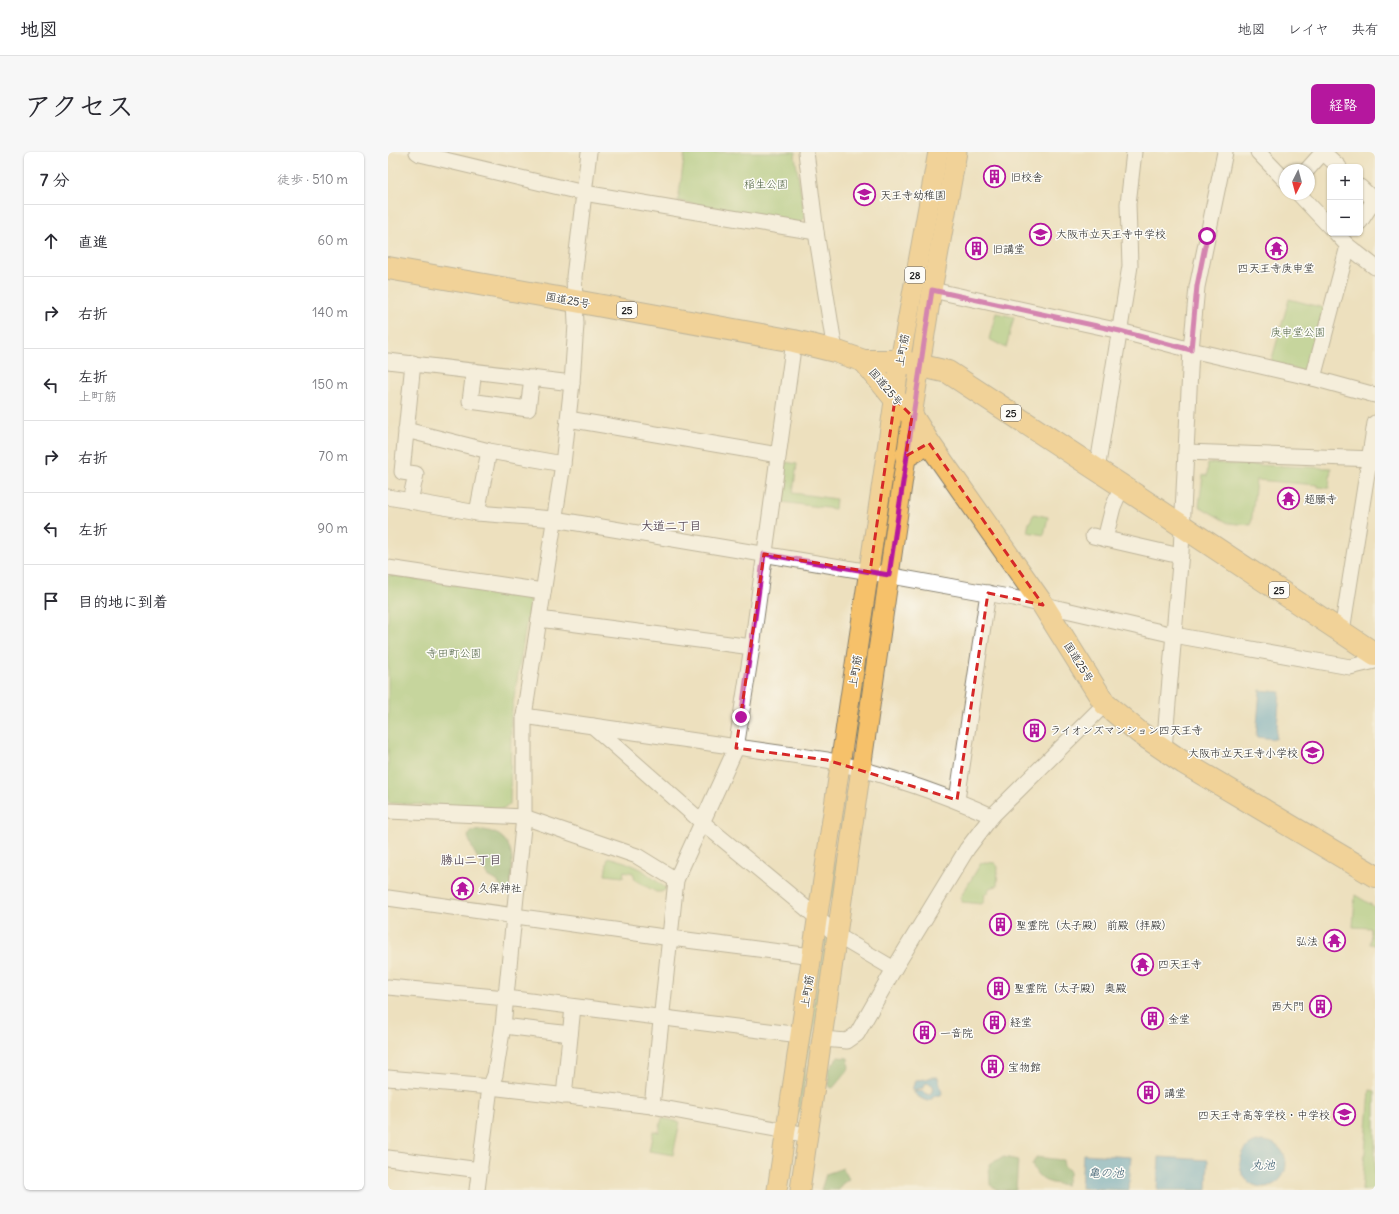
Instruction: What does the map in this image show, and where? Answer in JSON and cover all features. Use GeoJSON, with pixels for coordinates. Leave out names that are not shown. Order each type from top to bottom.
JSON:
{"type":"FeatureCollection","features":[{"type":"Feature","properties":{"kind":"highway","name":"国道25号"},"geometry":{"type":"LineString","coordinates":[[388,268],[794,341],[835,351],[864,361],[910,364],[948,372],[1375,654]]}},
{"type":"Feature","properties":{"kind":"highway","name":"国道25号"},"geometry":{"type":"LineString","coordinates":[[864,361],[895,399],[912,416],[928,443],[1043,605],[1105,704],[1140,733],[1184,763],[1375,876]]}},
{"type":"Feature","properties":{"kind":"highway"},"geometry":{"type":"LineString","coordinates":[[906,456],[928,443]]}},
{"type":"Feature","properties":{"kind":"main road","name":"上町筋"},"geometry":{"type":"LineString","coordinates":[[800,1190],[838,936],[860,769],[912,416],[910,364],[938,152]]}},
{"type":"Feature","properties":{"kind":"main road","name":"上町筋"},"geometry":{"type":"LineString","coordinates":[[777,1190],[895,399],[910,364],[932,290],[957,152]]}},
{"type":"Feature","properties":{"kind":"street"},"geometry":{"type":"LineString","coordinates":[[417,152],[420,154],[584,193],[816,232]]}},
{"type":"Feature","properties":{"kind":"street"},"geometry":{"type":"LineString","coordinates":[[477,1190],[490,1087],[495,1075],[504,1026],[524,817],[524,716],[563,464],[572,384],[576,324],[574,277],[589,152]]}},
{"type":"Feature","properties":{"kind":"street"},"geometry":{"type":"LineString","coordinates":[[806,152],[816,232],[835,351]]}},
{"type":"Feature","properties":{"kind":"street"},"geometry":{"type":"LineString","coordinates":[[1097,470],[1130,266],[1128,204],[1134,152]]}},
{"type":"Feature","properties":{"kind":"street"},"geometry":{"type":"LineString","coordinates":[[1164,749],[1180,556],[1191,350],[1197,286],[1225,152]]}},
{"type":"Feature","properties":{"kind":"street"},"geometry":{"type":"LineString","coordinates":[[1312,164],[1323,152],[1336,164]]}},
{"type":"Feature","properties":{"kind":"street"},"geometry":{"type":"LineString","coordinates":[[1262,153],[1279,173]]}},
{"type":"Feature","properties":{"kind":"street"},"geometry":{"type":"LineString","coordinates":[[1363,190],[1374,200],[1363,217]]}},
{"type":"Feature","properties":{"kind":"street"},"geometry":{"type":"LineString","coordinates":[[1305,200],[1327,224]]}},
{"type":"Feature","properties":{"kind":"street"},"geometry":{"type":"LineString","coordinates":[[1313,378],[1346,239]]}},
{"type":"Feature","properties":{"kind":"street"},"geometry":{"type":"LineString","coordinates":[[1346,239],[1375,267]]}},
{"type":"Feature","properties":{"kind":"street"},"geometry":{"type":"LineString","coordinates":[[932,290],[1120,331],[1191,350],[1313,378],[1375,395]]}},
{"type":"Feature","properties":{"kind":"street"},"geometry":{"type":"LineString","coordinates":[[652,1106],[676,880],[736,748],[752,647],[794,341]]}},
{"type":"Feature","properties":{"kind":"street"},"geometry":{"type":"LineString","coordinates":[[388,361],[572,384]]}},
{"type":"Feature","properties":{"kind":"street"},"geometry":{"type":"LineString","coordinates":[[410,501],[416,474],[402,472],[413,363]]}},
{"type":"Feature","properties":{"kind":"street"},"geometry":{"type":"LineString","coordinates":[[474,371],[470,401],[528,409],[532,378]]}},
{"type":"Feature","properties":{"kind":"street"},"geometry":{"type":"LineString","coordinates":[[568,419],[778,455]]}},
{"type":"Feature","properties":{"kind":"street"},"geometry":{"type":"LineString","coordinates":[[1342,632],[1372,459],[1375,423]]}},
{"type":"Feature","properties":{"kind":"street"},"geometry":{"type":"LineString","coordinates":[[406,430],[489,451],[563,464]]}},
{"type":"Feature","properties":{"kind":"street"},"geometry":{"type":"LineString","coordinates":[[477,513],[489,451]]}},
{"type":"Feature","properties":{"kind":"street"},"geometry":{"type":"LineString","coordinates":[[1186,452],[1372,459]]}},
{"type":"Feature","properties":{"kind":"street"},"geometry":{"type":"LineString","coordinates":[[1122,486],[1099,537],[1180,556]]}},
{"type":"Feature","properties":{"kind":"street"},"geometry":{"type":"LineString","coordinates":[[388,497],[477,513],[554,519],[889,575],[988,593],[1174,635],[1350,667],[1375,661]]}},
{"type":"Feature","properties":{"kind":"street"},"geometry":{"type":"LineString","coordinates":[[388,568],[543,591]]}},
{"type":"Feature","properties":{"kind":"street"},"geometry":{"type":"LineString","coordinates":[[957,800],[988,593]]}},
{"type":"Feature","properties":{"kind":"street"},"geometry":{"type":"LineString","coordinates":[[539,619],[752,647]]}},
{"type":"Feature","properties":{"kind":"street"},"geometry":{"type":"LineString","coordinates":[[822,1039],[847,1041],[857,1034],[894,969],[967,849],[992,816],[1105,704]]}},
{"type":"Feature","properties":{"kind":"street"},"geometry":{"type":"LineString","coordinates":[[524,716],[736,748],[827,760],[957,800],[992,816]]}},
{"type":"Feature","properties":{"kind":"street"},"geometry":{"type":"LineString","coordinates":[[593,726],[703,823],[838,936],[894,969]]}},
{"type":"Feature","properties":{"kind":"street"},"geometry":{"type":"LineString","coordinates":[[388,811],[524,817],[637,856],[676,880]]}},
{"type":"Feature","properties":{"kind":"street"},"geometry":{"type":"LineString","coordinates":[[388,898],[671,938],[812,956]]}},
{"type":"Feature","properties":{"kind":"street"},"geometry":{"type":"LineString","coordinates":[[388,987],[506,998],[800,1035]]}},
{"type":"Feature","properties":{"kind":"street"},"geometry":{"type":"LineString","coordinates":[[564,1096],[572,1007]]}},
{"type":"Feature","properties":{"kind":"street"},"geometry":{"type":"LineString","coordinates":[[504,1026],[570,1034]]}},
{"type":"Feature","properties":{"kind":"street"},"geometry":{"type":"LineString","coordinates":[[388,1078],[490,1087],[652,1106],[808,1135]]}},
{"type":"Feature","properties":{"kind":"street"},"geometry":{"type":"LineString","coordinates":[[388,1158],[480,1170]]}},
{"type":"Feature","properties":{"kind":"highlighted area"},"geometry":{"type":"Polygon","coordinates":[[[895,399],[912,416],[906,456],[929,443],[1043,605],[988,593],[957,800],[827,760],[736,748],[764,554],[870,572],[895,399]]]}},
{"type":"Feature","properties":{"kind":"green space","name":"稲生公園"},"geometry":{"type":"Polygon","coordinates":[[[685,152],[796,152],[795,156],[805,218],[800,223],[678,201],[685,152]]]}},
{"type":"Feature","properties":{"kind":"green space","name":"庚申堂公園"},"geometry":{"type":"Polygon","coordinates":[[[1289,299],[1324,308],[1307,367],[1301,371],[1271,362],[1289,299]]]}},
{"type":"Feature","properties":{"kind":"green space"},"geometry":{"type":"Polygon","coordinates":[[[996,313],[1014,317],[1006,348],[989,339],[996,313]]]}},
{"type":"Feature","properties":{"kind":"green space"},"geometry":{"type":"Polygon","coordinates":[[[786,462],[797,464],[793,493],[836,499],[835,509],[781,502],[786,462]]]}},
{"type":"Feature","properties":{"kind":"green space"},"geometry":{"type":"Polygon","coordinates":[[[1208,463],[1331,468],[1329,488],[1318,487],[1318,485],[1256,480],[1251,525],[1228,523],[1199,506],[1203,475],[1207,476],[1208,463]]]}},
{"type":"Feature","properties":{"kind":"green space"},"geometry":{"type":"Polygon","coordinates":[[[1034,514],[1048,517],[1044,535],[1027,532],[1029,523],[1034,514]]]}},
{"type":"Feature","properties":{"kind":"green space","name":"寺田町公園"},"geometry":{"type":"Polygon","coordinates":[[[388,575],[526,595],[530,601],[511,716],[510,804],[504,809],[388,803],[388,575]]]}},
{"type":"Feature","properties":{"kind":"green space"},"geometry":{"type":"Polygon","coordinates":[[[875,591],[878,591],[856,740],[853,739],[875,591]]]}},
{"type":"Feature","properties":{"kind":"green space"},"geometry":{"type":"Polygon","coordinates":[[[845,791],[848,791],[834,898],[832,899],[830,896],[845,791]]]}},
{"type":"Feature","properties":{"kind":"green space"},"geometry":{"type":"Polygon","coordinates":[[[484,830],[494,832],[499,835],[509,846],[512,859],[510,889],[503,890],[497,881],[488,876],[473,850],[468,837],[470,831],[484,830]]]}},
{"type":"Feature","properties":{"kind":"green space"},"geometry":{"type":"Polygon","coordinates":[[[608,857],[641,869],[667,889],[661,892],[656,892],[635,880],[633,873],[624,871],[623,877],[605,875],[608,857]]]}},
{"type":"Feature","properties":{"kind":"green space"},"geometry":{"type":"Polygon","coordinates":[[[981,863],[995,863],[998,867],[997,886],[989,888],[988,893],[985,893],[984,902],[981,904],[962,902],[960,898],[981,863]]]}},
{"type":"Feature","properties":{"kind":"green space"},"geometry":{"type":"Polygon","coordinates":[[[1355,895],[1375,907],[1375,945],[1370,944],[1371,928],[1353,927],[1355,895]]]}},
{"type":"Feature","properties":{"kind":"green space"},"geometry":{"type":"Polygon","coordinates":[[[826,934],[829,935],[821,1002],[808,1052],[800,1112],[797,1111],[806,1047],[826,934]]]}},
{"type":"Feature","properties":{"kind":"green space"},"geometry":{"type":"Polygon","coordinates":[[[838,1057],[848,1058],[849,1069],[833,1088],[829,1087],[828,1070],[838,1057]]]}},
{"type":"Feature","properties":{"kind":"green space"},"geometry":{"type":"Polygon","coordinates":[[[1370,1090],[1375,1091],[1375,1190],[1362,1190],[1370,1090]]]}},
{"type":"Feature","properties":{"kind":"green space"},"geometry":{"type":"Polygon","coordinates":[[[662,1118],[680,1122],[673,1155],[649,1151],[653,1131],[659,1132],[662,1118]]]}},
{"type":"Feature","properties":{"kind":"green space"},"geometry":{"type":"Polygon","coordinates":[[[1004,1157],[1018,1160],[1016,1190],[997,1190],[990,1185],[989,1164],[1004,1157]]]}},
{"type":"Feature","properties":{"kind":"green space"},"geometry":{"type":"Polygon","coordinates":[[[1036,1157],[1063,1160],[1064,1166],[1070,1171],[1066,1185],[1045,1181],[1038,1175],[1032,1165],[1036,1157]]]}},
{"type":"Feature","properties":{"kind":"green space"},"geometry":{"type":"Polygon","coordinates":[[[843,1168],[849,1179],[841,1185],[839,1190],[821,1190],[826,1174],[843,1168]]]}},
{"type":"Feature","properties":{"kind":"water"},"geometry":{"type":"Polygon","coordinates":[[[1260,690],[1280,692],[1276,739],[1256,737],[1260,690]]]}},
{"type":"Feature","properties":{"kind":"water"},"geometry":{"type":"Polygon","coordinates":[[[938,1077],[942,1093],[941,1095],[935,1096],[927,1101],[920,1098],[913,1092],[923,1091],[926,1094],[930,1094],[934,1089],[932,1085],[926,1083],[923,1088],[912,1090],[915,1080],[938,1077]]]}},
{"type":"Feature","properties":{"kind":"water","name":"丸池"},"geometry":{"type":"Polygon","coordinates":[[[1263,1141],[1276,1145],[1282,1151],[1286,1164],[1282,1177],[1276,1183],[1263,1187],[1250,1183],[1244,1177],[1240,1164],[1244,1151],[1250,1145],[1263,1141]]]}},
{"type":"Feature","properties":{"kind":"water","name":"亀の池"},"geometry":{"type":"Polygon","coordinates":[[[1083,1154],[1131,1157],[1129,1190],[1081,1188],[1083,1154]]]}},
{"type":"Feature","properties":{"kind":"water"},"geometry":{"type":"Polygon","coordinates":[[[1159,1157],[1208,1160],[1207,1190],[1157,1190],[1159,1157]]]}},
{"type":"Feature","properties":{"kind":"place","name":"旧校舎"},"geometry":{"type":"Point","coordinates":[995,177]}},
{"type":"Feature","properties":{"kind":"place","name":"天王寺幼稚園"},"geometry":{"type":"Point","coordinates":[865,195]}},
{"type":"Feature","properties":{"kind":"place","name":"大阪市立天王寺中学校"},"geometry":{"type":"Point","coordinates":[1041,234]}},
{"type":"Feature","properties":{"kind":"place","name":"四天王寺庚申堂"},"geometry":{"type":"Point","coordinates":[1276,248]}},
{"type":"Feature","properties":{"kind":"place","name":"旧講堂"},"geometry":{"type":"Point","coordinates":[977,249]}},
{"type":"Feature","properties":{"kind":"place","name":"超願寺"},"geometry":{"type":"Point","coordinates":[1289,499]}},
{"type":"Feature","properties":{"kind":"place","name":"ライオンズマンション四天王寺"},"geometry":{"type":"Point","coordinates":[1034,730]}},
{"type":"Feature","properties":{"kind":"place","name":"大阪市立天王寺小学校"},"geometry":{"type":"Point","coordinates":[1313,753]}},
{"type":"Feature","properties":{"kind":"place","name":"久保神社"},"geometry":{"type":"Point","coordinates":[463,888]}},
{"type":"Feature","properties":{"kind":"place","name":"聖霊院（太子殿） 前殿（拝殿）"},"geometry":{"type":"Point","coordinates":[1001,925]}},
{"type":"Feature","properties":{"kind":"place","name":"弘法"},"geometry":{"type":"Point","coordinates":[1334,941]}},
{"type":"Feature","properties":{"kind":"place","name":"四天王寺"},"geometry":{"type":"Point","coordinates":[1143,964]}},
{"type":"Feature","properties":{"kind":"place","name":"聖霊院（太子殿） 奥殿"},"geometry":{"type":"Point","coordinates":[998,988]}},
{"type":"Feature","properties":{"kind":"place","name":"西大門"},"geometry":{"type":"Point","coordinates":[1320,1006]}},
{"type":"Feature","properties":{"kind":"place","name":"金堂"},"geometry":{"type":"Point","coordinates":[1153,1019]}},
{"type":"Feature","properties":{"kind":"place","name":"経堂"},"geometry":{"type":"Point","coordinates":[994,1022]}},
{"type":"Feature","properties":{"kind":"place","name":"一音院"},"geometry":{"type":"Point","coordinates":[925,1033]}},
{"type":"Feature","properties":{"kind":"place","name":"宝物館"},"geometry":{"type":"Point","coordinates":[992,1067]}},
{"type":"Feature","properties":{"kind":"place","name":"講堂"},"geometry":{"type":"Point","coordinates":[1148,1093]}},
{"type":"Feature","properties":{"kind":"place","name":"四天王寺高等学校・中学校"},"geometry":{"type":"Point","coordinates":[1345,1115]}},
{"type":"Feature","properties":{"kind":"district","name":"大道二丁目"},"geometry":{"type":"Point","coordinates":[671,525]}},
{"type":"Feature","properties":{"kind":"district","name":"勝山二丁目"},"geometry":{"type":"Point","coordinates":[471,859]}},
{"type":"Feature","properties":{"kind":"route"},"geometry":{"type":"LineString","coordinates":[[741,717],[764,554],[889,575],[932,290],[1120,331],[1191,350],[1197,286],[1207,236]]}}]}
